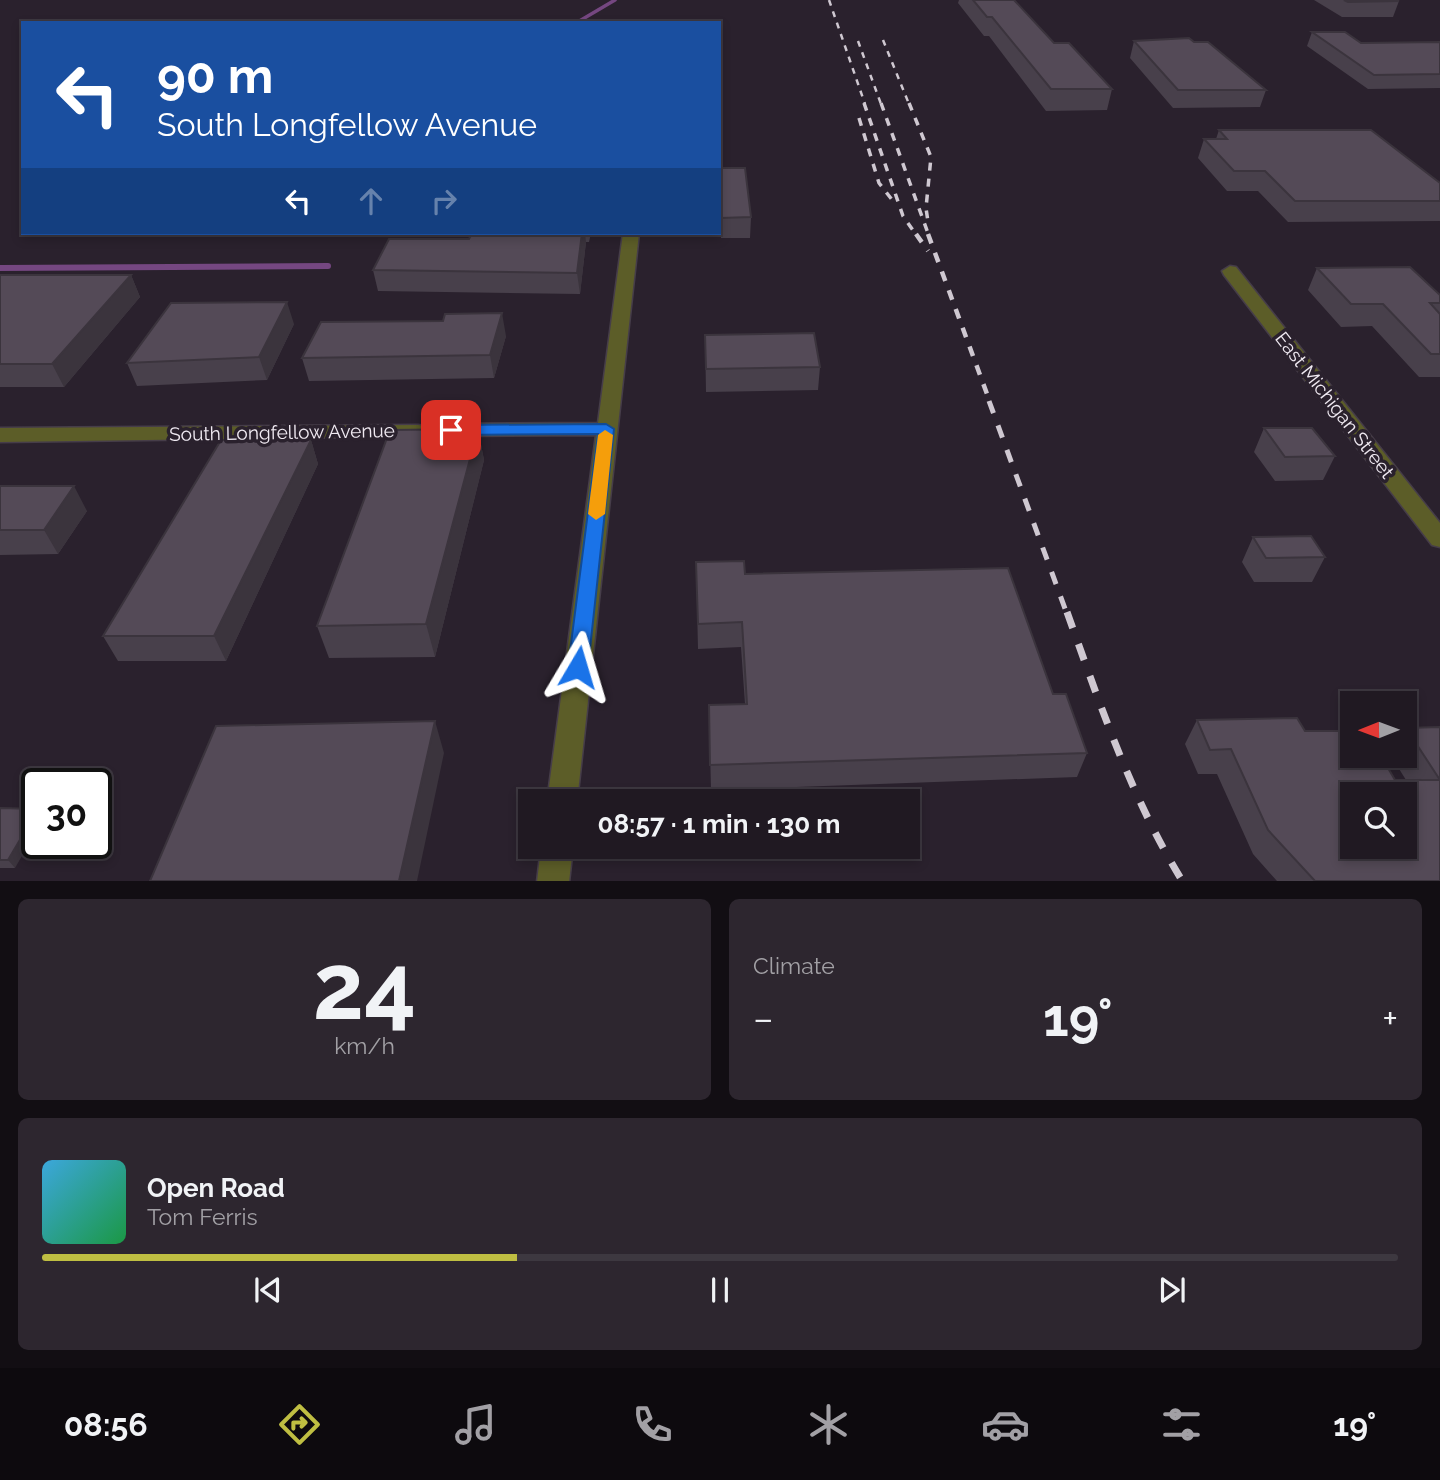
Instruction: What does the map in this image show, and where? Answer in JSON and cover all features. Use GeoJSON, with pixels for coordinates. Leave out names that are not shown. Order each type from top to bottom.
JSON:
{"type":"FeatureCollection","features":[{"type":"Feature","properties":{"kind":"street"},"geometry":{"type":"LineString","coordinates":[[564,789],[631,235]]}},
{"type":"Feature","properties":{"kind":"street","name":"East Michigan Street"},"geometry":{"type":"LineString","coordinates":[[1230,271],[1440,539]]}},
{"type":"Feature","properties":{"kind":"street","name":"South Longfellow Avenue"},"geometry":{"type":"LineString","coordinates":[[0,435],[606,429]]}},
{"type":"Feature","properties":{"kind":"street"},"geometry":{"type":"LineString","coordinates":[[553,881],[556,859]]}},
{"type":"Feature","properties":{"kind":"building"},"geometry":{"type":"Polygon","coordinates":[[[973,0],[1014,0],[1054,43],[1069,43],[1112,89],[1051,89],[992,17],[987,17],[973,0]]]}},
{"type":"Feature","properties":{"kind":"building"},"geometry":{"type":"Polygon","coordinates":[[[1344,0],[1397,0],[1399,1],[1348,2],[1344,0]]]}},
{"type":"Feature","properties":{"kind":"building"},"geometry":{"type":"Polygon","coordinates":[[[1312,32],[1345,32],[1361,43],[1440,42],[1440,74],[1374,75],[1312,32]]]}},
{"type":"Feature","properties":{"kind":"building"},"geometry":{"type":"Polygon","coordinates":[[[1189,38],[1194,42],[1208,42],[1266,90],[1178,90],[1134,41],[1189,38]]]}},
{"type":"Feature","properties":{"kind":"building"},"geometry":{"type":"Polygon","coordinates":[[[1219,130],[1371,130],[1440,183],[1440,201],[1295,201],[1265,171],[1234,171],[1204,139],[1227,139],[1219,130]]]}},
{"type":"Feature","properties":{"kind":"building"},"geometry":{"type":"Polygon","coordinates":[[[721,168],[745,168],[751,217],[721,218],[721,168]]]}},
{"type":"Feature","properties":{"kind":"building"},"geometry":{"type":"Polygon","coordinates":[[[471,235],[582,235],[577,273],[373,270],[389,239],[469,239],[471,235]]]}},
{"type":"Feature","properties":{"kind":"building"},"geometry":{"type":"Polygon","coordinates":[[[1410,267],[1440,295],[1440,303],[1430,303],[1440,314],[1440,354],[1431,354],[1383,304],[1351,304],[1317,268],[1410,267]]]}},
{"type":"Feature","properties":{"kind":"building"},"geometry":{"type":"Polygon","coordinates":[[[0,275],[131,275],[52,364],[0,364],[0,275]]]}},
{"type":"Feature","properties":{"kind":"building"},"geometry":{"type":"Polygon","coordinates":[[[287,302],[259,357],[127,363],[171,303],[287,302]]]}},
{"type":"Feature","properties":{"kind":"building"},"geometry":{"type":"Polygon","coordinates":[[[502,313],[490,355],[302,358],[321,322],[443,321],[445,314],[502,313]]]}},
{"type":"Feature","properties":{"kind":"building"},"geometry":{"type":"Polygon","coordinates":[[[814,333],[820,367],[706,369],[705,335],[814,333]]]}},
{"type":"Feature","properties":{"kind":"building"},"geometry":{"type":"Polygon","coordinates":[[[1264,428],[1312,428],[1335,456],[1285,457],[1264,428]]]}},
{"type":"Feature","properties":{"kind":"building"},"geometry":{"type":"Polygon","coordinates":[[[478,429],[426,624],[317,626],[390,430],[478,429]]]}},
{"type":"Feature","properties":{"kind":"building"},"geometry":{"type":"Polygon","coordinates":[[[221,440],[311,440],[214,636],[103,636],[221,440]]]}},
{"type":"Feature","properties":{"kind":"building"},"geometry":{"type":"Polygon","coordinates":[[[0,486],[74,486],[44,530],[0,530],[0,486]]]}},
{"type":"Feature","properties":{"kind":"building"},"geometry":{"type":"Polygon","coordinates":[[[1311,536],[1325,557],[1266,558],[1253,537],[1311,536]]]}},
{"type":"Feature","properties":{"kind":"building"},"geometry":{"type":"Polygon","coordinates":[[[744,561],[745,574],[1008,568],[1053,694],[1066,694],[1087,753],[710,765],[709,705],[747,704],[742,622],[698,624],[696,562],[744,561]]]}},
{"type":"Feature","properties":{"kind":"building"},"geometry":{"type":"Polygon","coordinates":[[[1297,718],[1305,731],[1340,731],[1340,768],[1388,768],[1395,780],[1440,780],[1440,881],[1315,881],[1268,830],[1231,749],[1210,750],[1197,720],[1297,718]]]}},
{"type":"Feature","properties":{"kind":"building"},"geometry":{"type":"Polygon","coordinates":[[[435,721],[399,881],[150,881],[216,726],[435,721]]]}},
{"type":"Feature","properties":{"kind":"building"},"geometry":{"type":"Polygon","coordinates":[[[1440,727],[1440,780],[1418,746],[1418,728],[1440,727]]]}},
{"type":"Feature","properties":{"kind":"building"},"geometry":{"type":"Polygon","coordinates":[[[0,808],[21,809],[21,838],[8,860],[0,860],[0,808]]]}},
{"type":"Feature","properties":{"kind":"waterway"},"geometry":{"type":"LineString","coordinates":[[579,21],[615,0]]}},
{"type":"Feature","properties":{"kind":"waterway"},"geometry":{"type":"LineString","coordinates":[[0,268],[328,266]]}},
{"type":"Feature","properties":{"kind":"railway"},"geometry":{"type":"LineString","coordinates":[[829,0],[865,104]]}},
{"type":"Feature","properties":{"kind":"railway"},"geometry":{"type":"LineString","coordinates":[[883,40],[909,104]]}},
{"type":"Feature","properties":{"kind":"railway"},"geometry":{"type":"LineString","coordinates":[[858,41],[881,104]]}},
{"type":"Feature","properties":{"kind":"railway"},"geometry":{"type":"LineString","coordinates":[[864,103],[903,216],[917,236]]}},
{"type":"Feature","properties":{"kind":"railway"},"geometry":{"type":"LineString","coordinates":[[881,103],[929,236]]}},
{"type":"Feature","properties":{"kind":"railway"},"geometry":{"type":"LineString","coordinates":[[909,103],[931,157],[926,208],[928,222]]}},
{"type":"Feature","properties":{"kind":"railway"},"geometry":{"type":"LineString","coordinates":[[859,118],[879,183],[893,201]]}},
{"type":"Feature","properties":{"kind":"railway"},"geometry":{"type":"LineString","coordinates":[[916,234],[928,251]]}},
{"type":"Feature","properties":{"kind":"railway"},"geometry":{"type":"LineString","coordinates":[[928,234],[990,402]]}},
{"type":"Feature","properties":{"kind":"railway"},"geometry":{"type":"LineString","coordinates":[[989,401],[1067,614]]}},
{"type":"Feature","properties":{"kind":"railway"},"geometry":{"type":"LineString","coordinates":[[1067,612],[1104,716],[1132,784],[1182,881]]}},
{"type":"Feature","properties":{"kind":"slow traffic"},"geometry":{"type":"LineString","coordinates":[[596,514],[605,435]]}},
{"type":"Feature","properties":{"kind":"route"},"geometry":{"type":"LineString","coordinates":[[451,430],[606,429],[578,667]]}}]}
